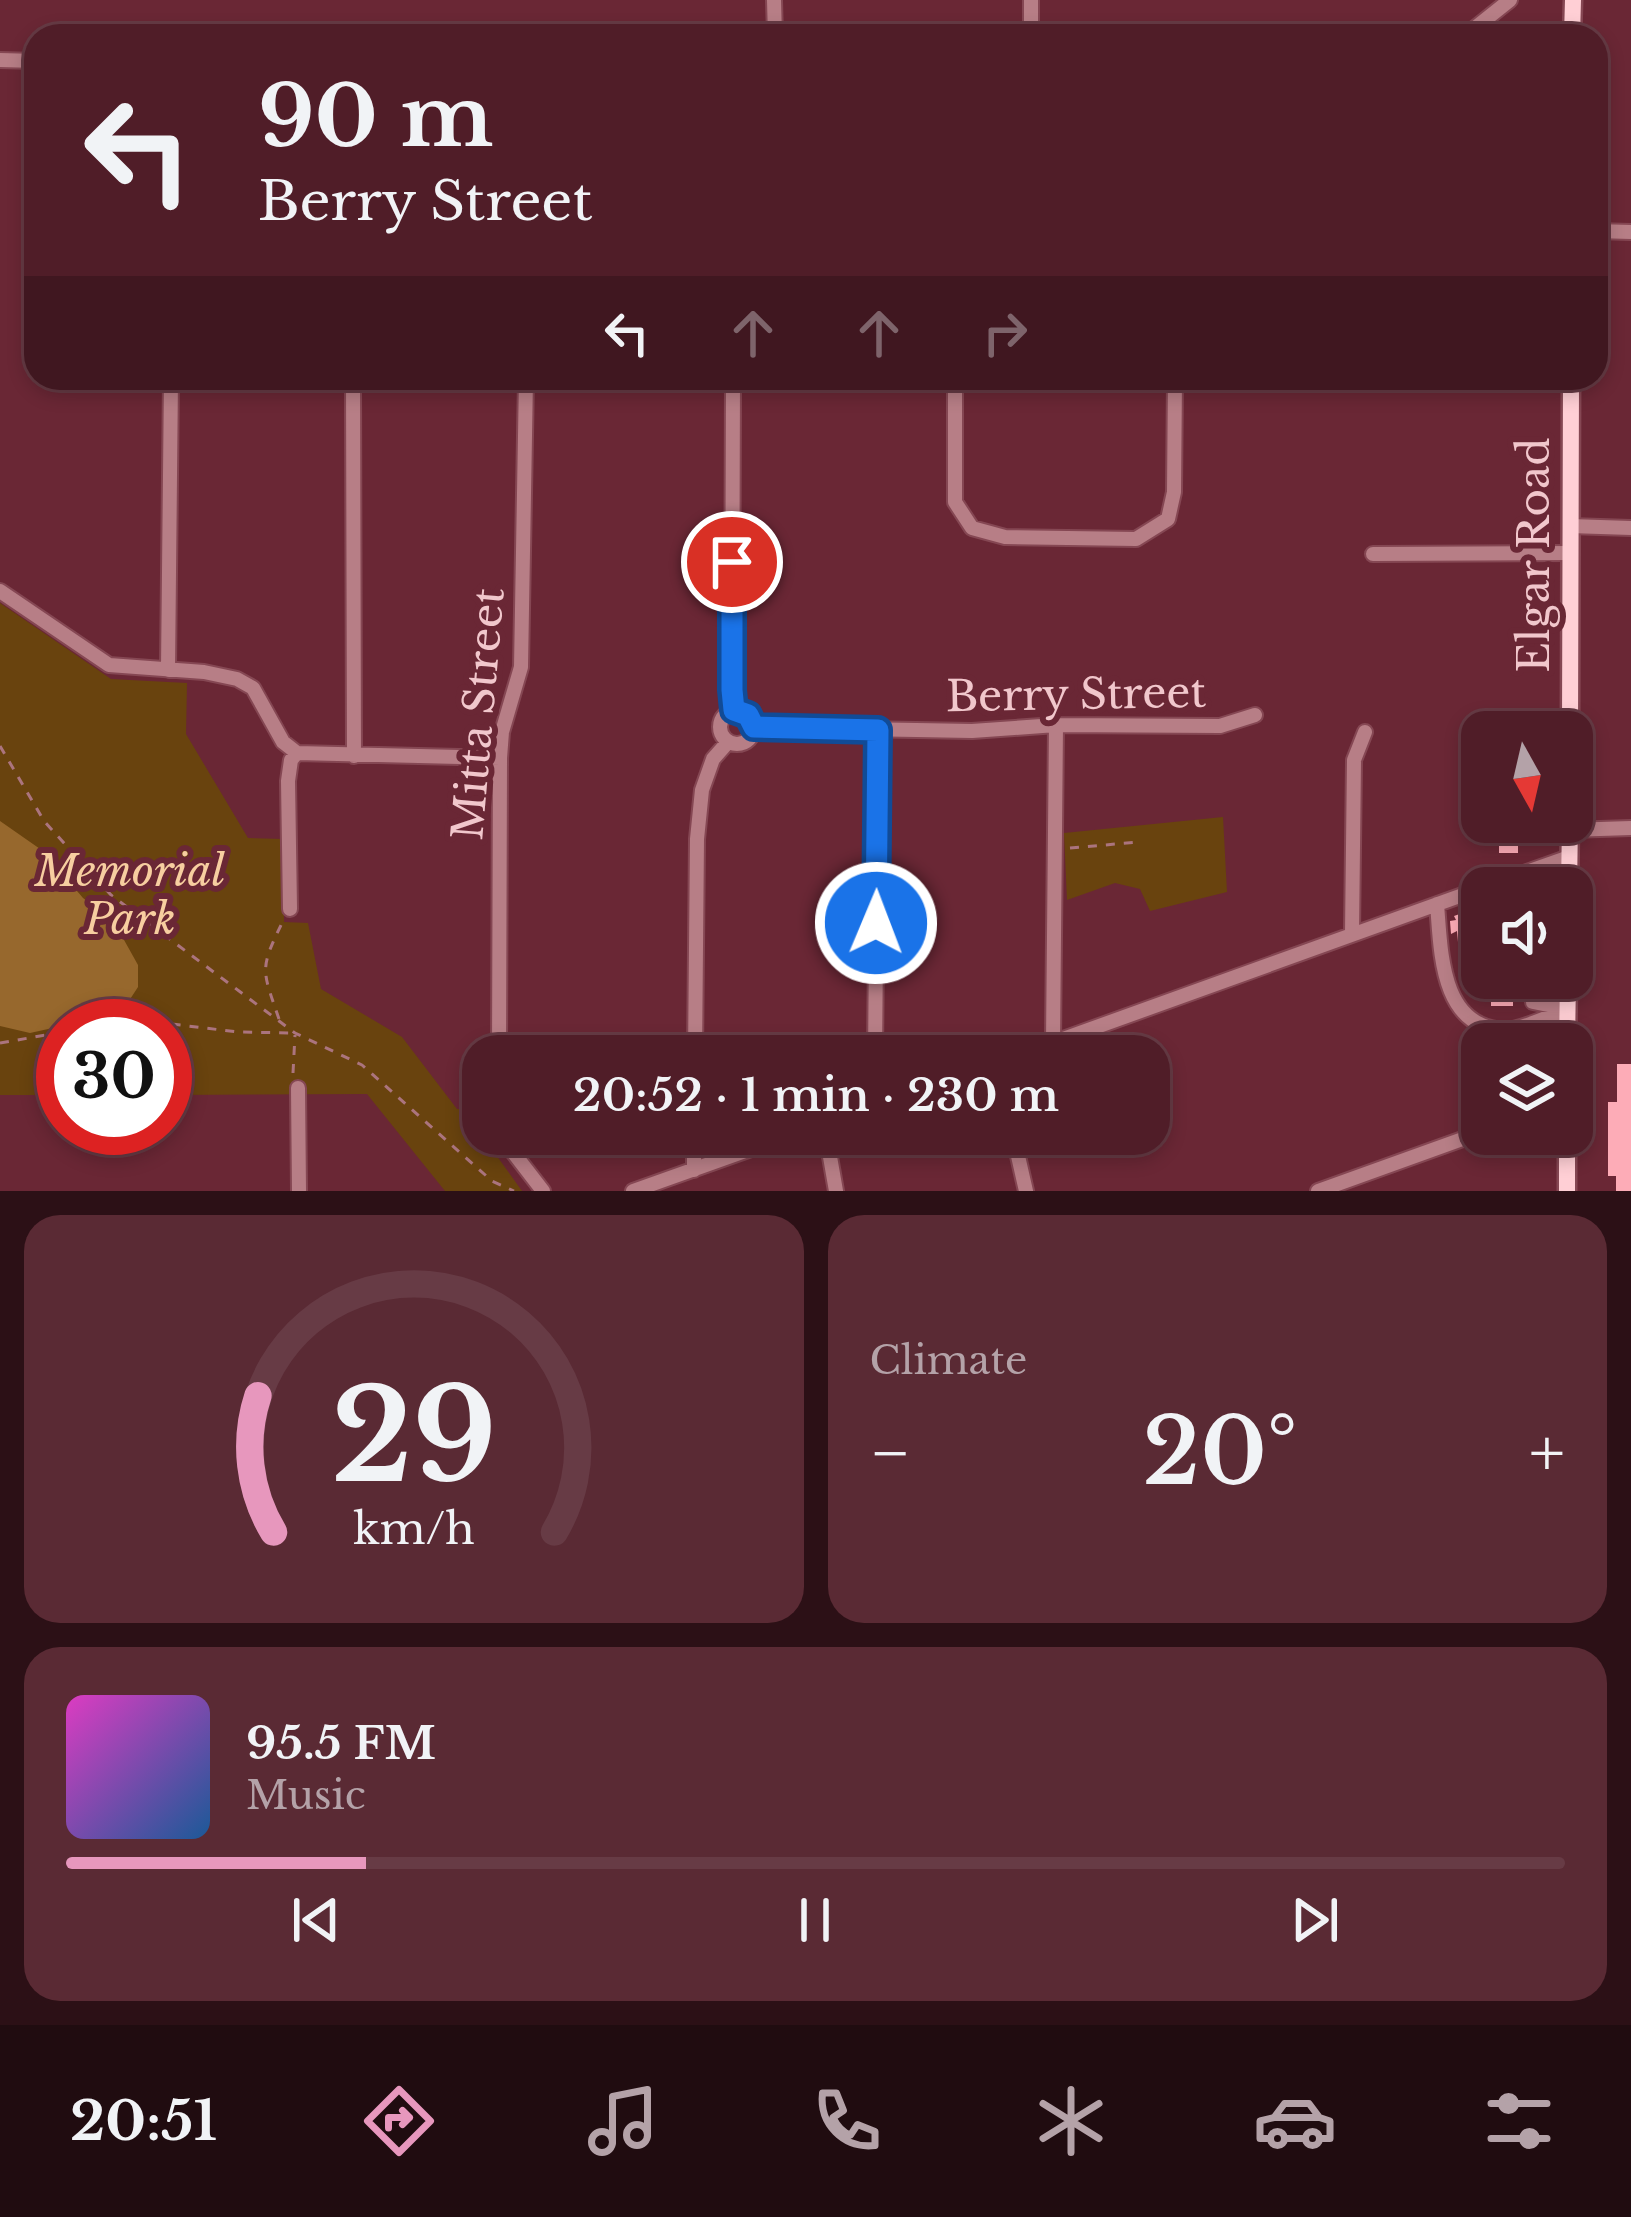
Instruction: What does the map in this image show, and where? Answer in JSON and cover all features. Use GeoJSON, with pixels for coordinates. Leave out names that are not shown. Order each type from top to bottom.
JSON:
{"type":"FeatureCollection","features":[{"type":"Feature","properties":{"kind":"main road","name":"Elgar Road"},"geometry":{"type":"LineString","coordinates":[[1570,711],[1571,390]]}},
{"type":"Feature","properties":{"kind":"main road"},"geometry":{"type":"LineString","coordinates":[[1569,843],[1569,867]]}},
{"type":"Feature","properties":{"kind":"main road"},"geometry":{"type":"LineString","coordinates":[[1568,999],[1568,1023]]}},
{"type":"Feature","properties":{"kind":"main road"},"geometry":{"type":"LineString","coordinates":[[1567,1155],[1567,1191]]}},
{"type":"Feature","properties":{"kind":"street"},"geometry":{"type":"LineString","coordinates":[[1480,24],[1510,0]]}},
{"type":"Feature","properties":{"kind":"street"},"geometry":{"type":"LineString","coordinates":[[169,670],[171,390]]}},
{"type":"Feature","properties":{"kind":"street"},"geometry":{"type":"LineString","coordinates":[[353,390],[354,756]]}},
{"type":"Feature","properties":{"kind":"street","name":"Mitta Street"},"geometry":{"type":"LineString","coordinates":[[499,1035],[500,758],[502,732],[521,667],[526,390]]}},
{"type":"Feature","properties":{"kind":"street"},"geometry":{"type":"LineString","coordinates":[[733,390],[734,710]]}},
{"type":"Feature","properties":{"kind":"street"},"geometry":{"type":"LineString","coordinates":[[955,390],[955,502],[972,528],[1005,537],[1136,539],[1168,519],[1174,493],[1175,390]]}},
{"type":"Feature","properties":{"kind":"street"},"geometry":{"type":"LineString","coordinates":[[1570,526],[1631,527]]}},
{"type":"Feature","properties":{"kind":"street"},"geometry":{"type":"LineString","coordinates":[[1373,554],[1570,553]]}},
{"type":"Feature","properties":{"kind":"street"},"geometry":{"type":"LineString","coordinates":[[0,591],[110,665],[237,679],[253,688],[283,742],[298,753],[500,758]]}},
{"type":"Feature","properties":{"kind":"street"},"geometry":{"type":"LineString","coordinates":[[734,710],[748,715],[754,727],[743,743],[728,742],[719,727],[722,718],[734,710]]}},
{"type":"Feature","properties":{"kind":"street","name":"Berry Street"},"geometry":{"type":"LineString","coordinates":[[754,727],[972,731],[1056,725],[1220,726],[1255,715]]}},
{"type":"Feature","properties":{"kind":"street"},"geometry":{"type":"LineString","coordinates":[[1053,1035],[1056,725]]}},
{"type":"Feature","properties":{"kind":"street"},"geometry":{"type":"LineString","coordinates":[[875,1035],[878,730]]}},
{"type":"Feature","properties":{"kind":"street"},"geometry":{"type":"LineString","coordinates":[[1352,934],[1354,760],[1365,732]]}},
{"type":"Feature","properties":{"kind":"street"},"geometry":{"type":"LineString","coordinates":[[695,1035],[700,806],[713,760],[728,742]]}},
{"type":"Feature","properties":{"kind":"street"},"geometry":{"type":"LineString","coordinates":[[290,909],[288,781],[291,760],[298,753]]}},
{"type":"Feature","properties":{"kind":"street"},"geometry":{"type":"LineString","coordinates":[[1593,827],[1631,829]]}},
{"type":"Feature","properties":{"kind":"street"},"geometry":{"type":"LineString","coordinates":[[1551,867],[1569,857]]}},
{"type":"Feature","properties":{"kind":"street"},"geometry":{"type":"LineString","coordinates":[[1075,1035],[1461,895]]}},
{"type":"Feature","properties":{"kind":"street"},"geometry":{"type":"LineString","coordinates":[[1437,904],[1443,969],[1456,1003],[1476,1022],[1508,1030],[1568,1009]]}},
{"type":"Feature","properties":{"kind":"street"},"geometry":{"type":"LineString","coordinates":[[1534,999],[1568,1009]]}},
{"type":"Feature","properties":{"kind":"street"},"geometry":{"type":"LineString","coordinates":[[298,1088],[299,1191]]}},
{"type":"Feature","properties":{"kind":"street"},"geometry":{"type":"LineString","coordinates":[[1318,1191],[1461,1140]]}},
{"type":"Feature","properties":{"kind":"street"},"geometry":{"type":"LineString","coordinates":[[516,1155],[543,1191]]}},
{"type":"Feature","properties":{"kind":"street"},"geometry":{"type":"LineString","coordinates":[[694,1155],[694,1170]]}},
{"type":"Feature","properties":{"kind":"street"},"geometry":{"type":"LineString","coordinates":[[633,1191],[735,1155]]}},
{"type":"Feature","properties":{"kind":"street"},"geometry":{"type":"LineString","coordinates":[[830,1155],[836,1191]]}},
{"type":"Feature","properties":{"kind":"street"},"geometry":{"type":"LineString","coordinates":[[1018,1155],[1026,1191]]}},
{"type":"Feature","properties":{"kind":"path"},"geometry":{"type":"LineString","coordinates":[[0,746],[44,821],[111,895],[295,1033],[362,1065],[492,1180],[514,1191]]}},
{"type":"Feature","properties":{"kind":"path"},"geometry":{"type":"LineString","coordinates":[[1069,848],[1139,842]]}},
{"type":"Feature","properties":{"kind":"path"},"geometry":{"type":"LineString","coordinates":[[280,1022],[263,971],[290,909]]}},
{"type":"Feature","properties":{"kind":"path"},"geometry":{"type":"LineString","coordinates":[[192,1026],[295,1033]]}},
{"type":"Feature","properties":{"kind":"path"},"geometry":{"type":"LineString","coordinates":[[295,1033],[292,1081],[298,1088]]}},
{"type":"Feature","properties":{"kind":"path"},"geometry":{"type":"LineString","coordinates":[[0,1043],[36,1037]]}},
{"type":"Feature","properties":{"kind":"green space","name":"Memorial Park"},"geometry":{"type":"Polygon","coordinates":[[[0,603],[111,679],[187,683],[186,734],[248,838],[283,839],[284,922],[308,923],[321,989],[402,1037],[457,1109],[462,1109],[462,1155],[496,1155],[522,1191],[445,1191],[367,1094],[192,1095],[192,999],[36,999],[36,1095],[0,1095],[0,603]]]}},
{"type":"Feature","properties":{"kind":"green space"},"geometry":{"type":"Polygon","coordinates":[[[1223,817],[1227,892],[1150,911],[1140,889],[1115,883],[1067,900],[1064,833],[1223,817]]]}},
{"type":"Feature","properties":{"kind":"shaded area"},"geometry":{"type":"Polygon","coordinates":[[[0,821],[43,851],[83,898],[114,922],[138,965],[138,987],[130,999],[36,999],[36,1032],[0,1026],[0,821]]]}},
{"type":"Feature","properties":{"kind":"building"},"geometry":{"type":"Polygon","coordinates":[[[1499,843],[1523,843],[1518,853],[1499,853],[1499,843]]]}},
{"type":"Feature","properties":{"kind":"building"},"geometry":{"type":"Polygon","coordinates":[[[1461,914],[1461,946],[1457,931],[1451,934],[1454,916],[1461,914]]]}},
{"type":"Feature","properties":{"kind":"building"},"geometry":{"type":"Polygon","coordinates":[[[1491,999],[1513,999],[1513,1006],[1491,1006],[1491,999]]]}},
{"type":"Feature","properties":{"kind":"building"},"geometry":{"type":"Polygon","coordinates":[[[1617,1064],[1631,1064],[1631,1191],[1616,1191],[1616,1176],[1608,1176],[1608,1102],[1617,1102],[1617,1064]]]}},
{"type":"Feature","properties":{"kind":"route"},"geometry":{"type":"LineString","coordinates":[[732,562],[734,710],[748,715],[754,727],[878,730],[876,923]]}}]}
